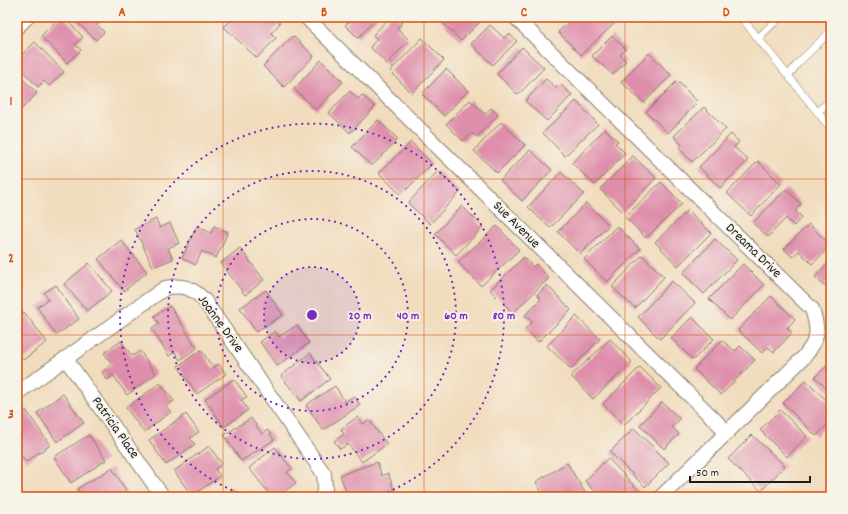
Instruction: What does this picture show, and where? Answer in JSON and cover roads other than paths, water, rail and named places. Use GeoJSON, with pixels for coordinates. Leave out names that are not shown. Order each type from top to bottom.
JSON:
{"type":"FeatureCollection","features":[{"type":"Feature","properties":{"kind":"street"},"geometry":{"type":"LineString","coordinates":[[17,28],[27,17]]}},
{"type":"Feature","properties":{"kind":"street","name":"Sue Avenue"},"geometry":{"type":"LineString","coordinates":[[306,17],[727,432]]}},
{"type":"Feature","properties":{"kind":"street","name":"Dreama Drive"},"geometry":{"type":"LineString","coordinates":[[515,17],[812,309],[817,325],[814,345],[804,357],[661,497]]}},
{"type":"Feature","properties":{"kind":"street","name":"Joanne Drive"},"geometry":{"type":"LineString","coordinates":[[17,393],[165,288],[181,286],[196,292],[204,300],[324,474],[325,488],[322,497]]}},
{"type":"Feature","properties":{"kind":"street","name":"Patricia Place"},"geometry":{"type":"LineString","coordinates":[[66,358],[163,497]]}},
{"type":"Feature","properties":{"kind":"lane"},"geometry":{"type":"LineString","coordinates":[[741,17],[831,129]]}},
{"type":"Feature","properties":{"kind":"lane"},"geometry":{"type":"LineString","coordinates":[[758,38],[780,17]]}},
{"type":"Feature","properties":{"kind":"lane"},"geometry":{"type":"LineString","coordinates":[[789,75],[798,63],[831,32]]}},
{"type":"Feature","properties":{"kind":"lane"},"geometry":{"type":"LineString","coordinates":[[818,112],[831,99]]}}]}
